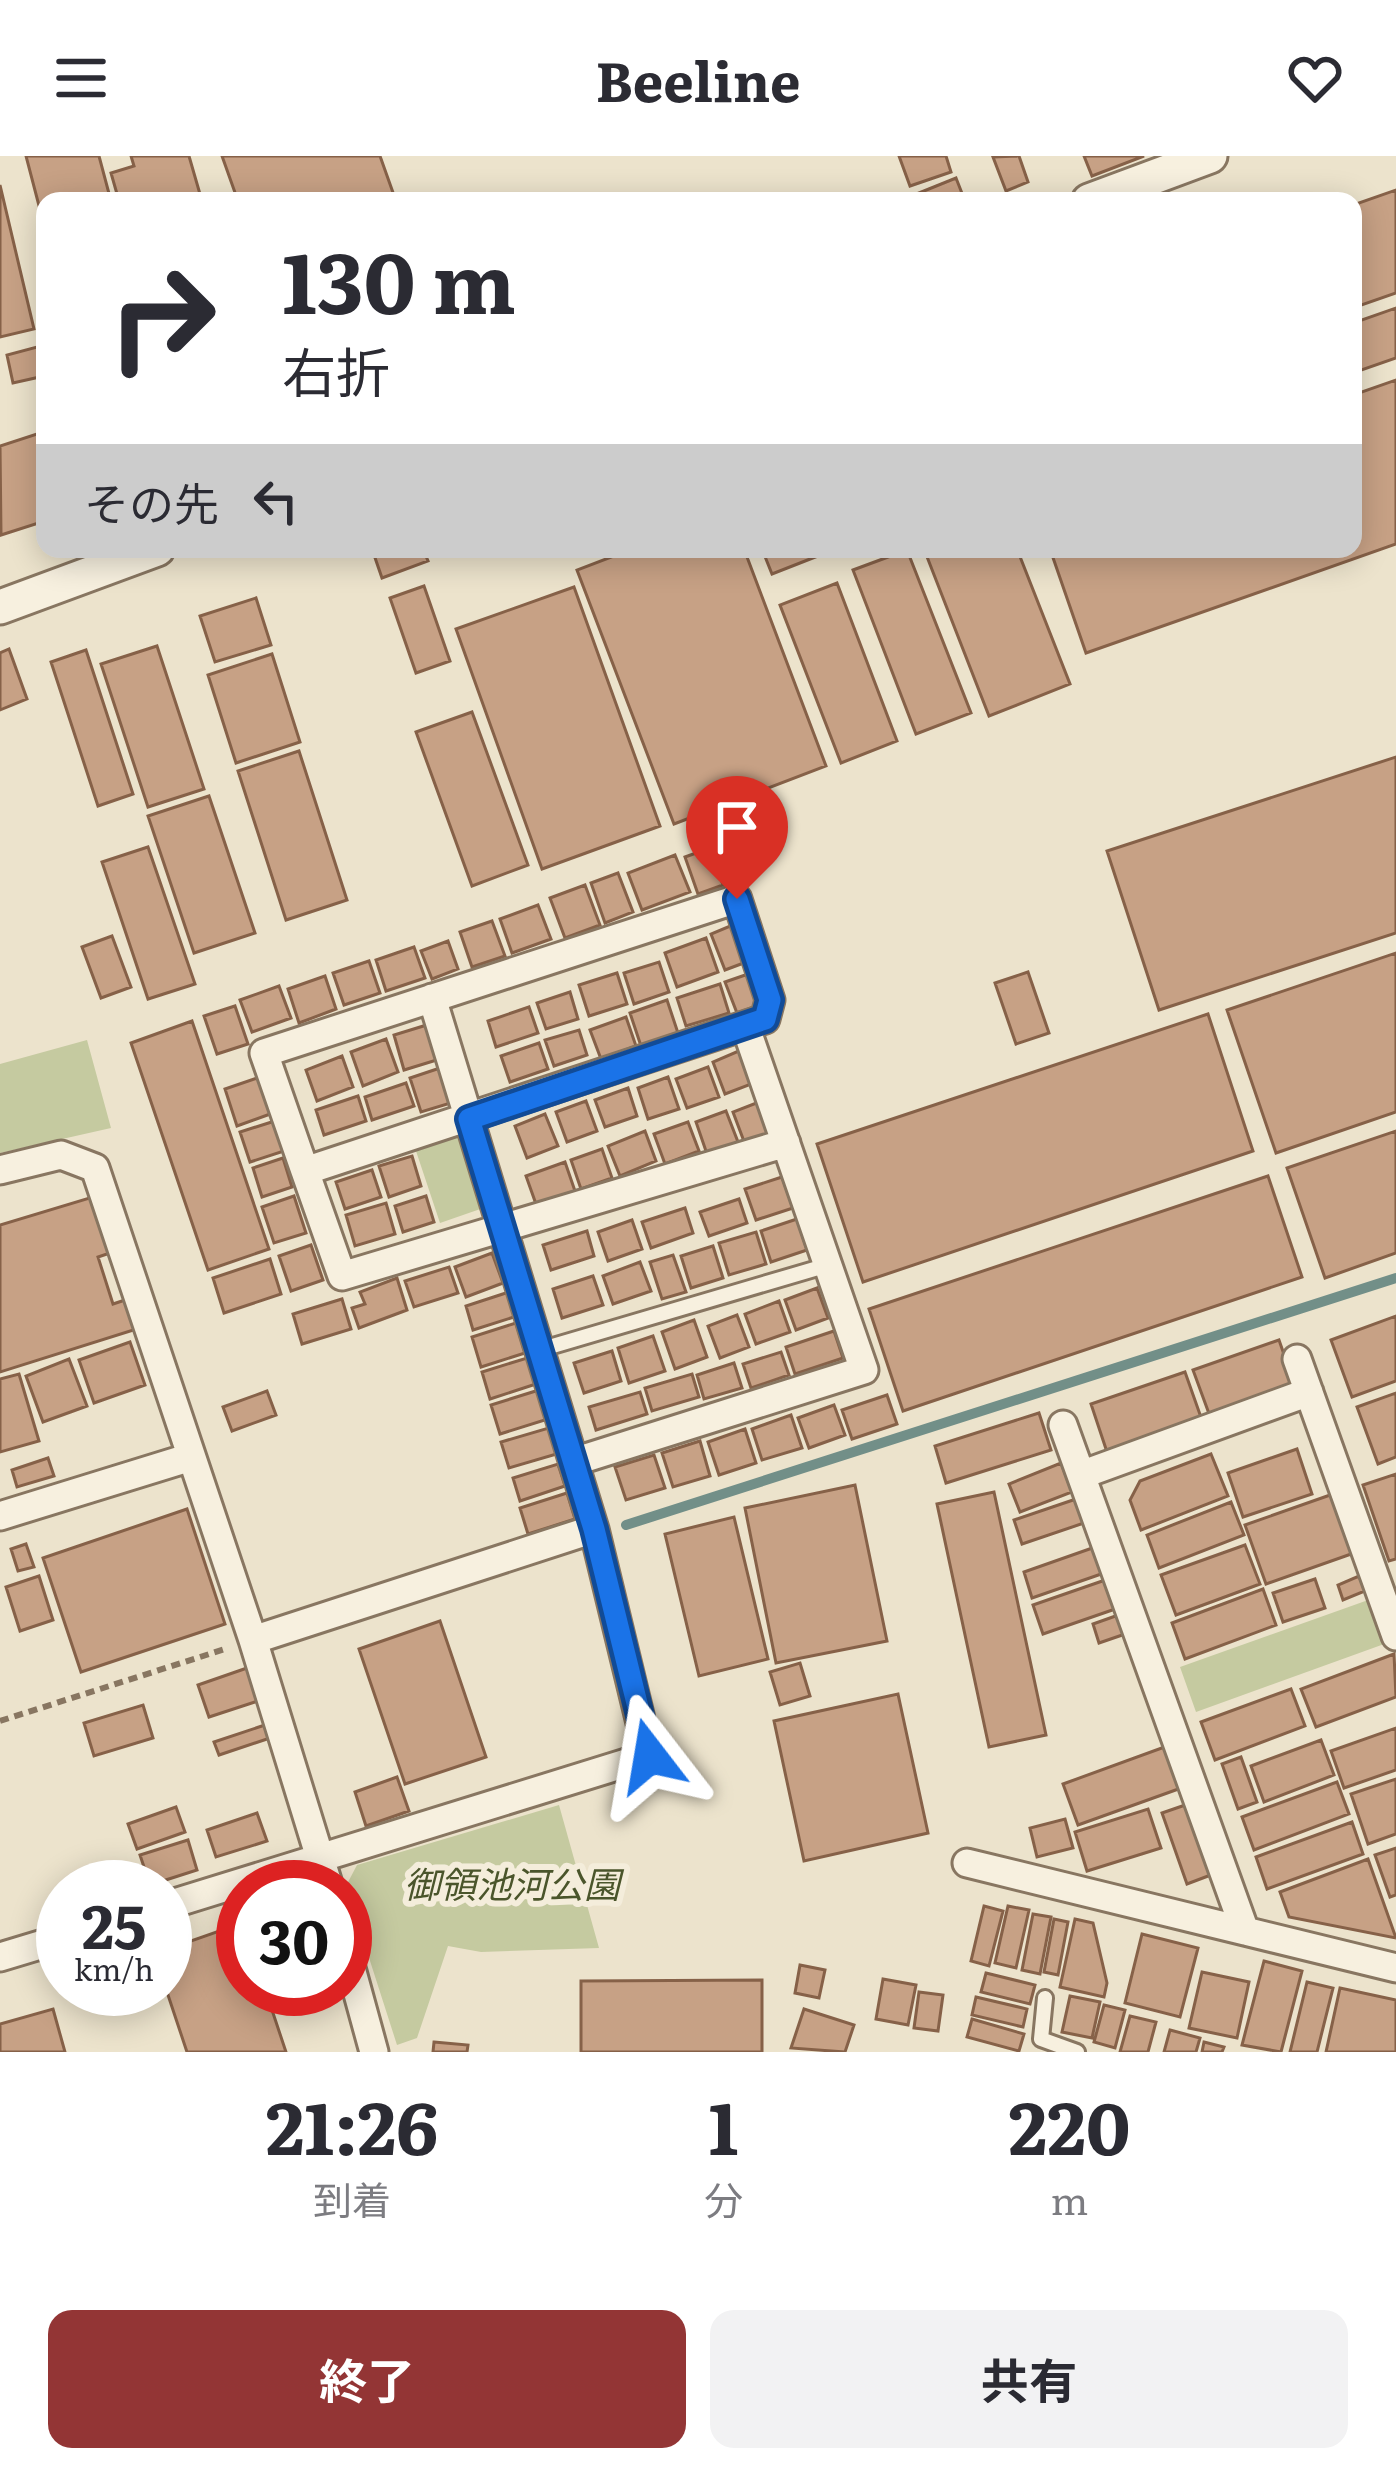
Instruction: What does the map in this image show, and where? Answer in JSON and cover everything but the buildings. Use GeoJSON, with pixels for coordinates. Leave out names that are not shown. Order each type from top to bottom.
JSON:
{"type":"FeatureCollection","features":[{"type":"Feature","properties":{"kind":"street"},"geometry":{"type":"LineString","coordinates":[[1113,192],[1210,156]]}},
{"type":"Feature","properties":{"kind":"street"},"geometry":{"type":"LineString","coordinates":[[0,608],[133,558]]}},
{"type":"Feature","properties":{"kind":"street"},"geometry":{"type":"LineString","coordinates":[[305,1171],[765,1019],[770,1000],[737,899],[263,1053],[342,1276],[786,1143]]}},
{"type":"Feature","properties":{"kind":"street"},"geometry":{"type":"LineString","coordinates":[[192,1897],[650,1756],[594,1529],[432,998]]}},
{"type":"Feature","properties":{"kind":"street"},"geometry":{"type":"LineString","coordinates":[[573,1462],[864,1370],[746,1028]]}},
{"type":"Feature","properties":{"kind":"street"},"geometry":{"type":"LineString","coordinates":[[0,1170],[61,1155],[95,1168],[253,1640],[321,1860]]}},
{"type":"Feature","properties":{"kind":"street"},"geometry":{"type":"LineString","coordinates":[[1297,1359],[1396,1636]]}},
{"type":"Feature","properties":{"kind":"street"},"geometry":{"type":"LineString","coordinates":[[1081,1474],[1309,1392]]}},
{"type":"Feature","properties":{"kind":"street"},"geometry":{"type":"LineString","coordinates":[[1063,1425],[1245,1931]]}},
{"type":"Feature","properties":{"kind":"street"},"geometry":{"type":"LineString","coordinates":[[0,1516],[191,1457]]}},
{"type":"Feature","properties":{"kind":"street"},"geometry":{"type":"LineString","coordinates":[[253,1640],[594,1529]]}},
{"type":"Feature","properties":{"kind":"street"},"geometry":{"type":"LineString","coordinates":[[967,1863],[1396,1968]]}},
{"type":"Feature","properties":{"kind":"street"},"geometry":{"type":"LineString","coordinates":[[0,1958],[36,1947]]}},
{"type":"Feature","properties":{"kind":"street"},"geometry":{"type":"LineString","coordinates":[[364,2016],[374,2052]]}},
{"type":"Feature","properties":{"kind":"lane"},"geometry":{"type":"LineString","coordinates":[[539,1350],[828,1265]]}},
{"type":"Feature","properties":{"kind":"lane"},"geometry":{"type":"LineString","coordinates":[[1046,1998],[1041,2038],[1077,2052]]}},
{"type":"Feature","properties":{"kind":"path"},"geometry":{"type":"LineString","coordinates":[[0,1721],[253,1640]]}},
{"type":"Feature","properties":{"kind":"green space"},"geometry":{"type":"Polygon","coordinates":[[[87,1040],[111,1128],[0,1153],[0,1064],[87,1040]]]}},
{"type":"Feature","properties":{"kind":"green space"},"geometry":{"type":"Polygon","coordinates":[[[464,1135],[489,1206],[440,1223],[416,1151],[464,1135]]]}},
{"type":"Feature","properties":{"kind":"green space"},"geometry":{"type":"Polygon","coordinates":[[[1371,1599],[1387,1643],[1196,1712],[1180,1667],[1371,1599]]]}},
{"type":"Feature","properties":{"kind":"green space","name":"御領池河公園"},"geometry":{"type":"Polygon","coordinates":[[[559,1805],[599,1948],[481,1952],[448,1946],[417,2038],[397,2045],[372,1967],[372,1861],[559,1805]]]}},
{"type":"Feature","properties":{"kind":"waterway"},"geometry":{"type":"LineString","coordinates":[[626,1525],[1396,1278]]}},
{"type":"Feature","properties":{"kind":"route"},"geometry":{"type":"LineString","coordinates":[[650,1756],[594,1529],[469,1119],[765,1019],[770,1000],[737,899]]}}]}
